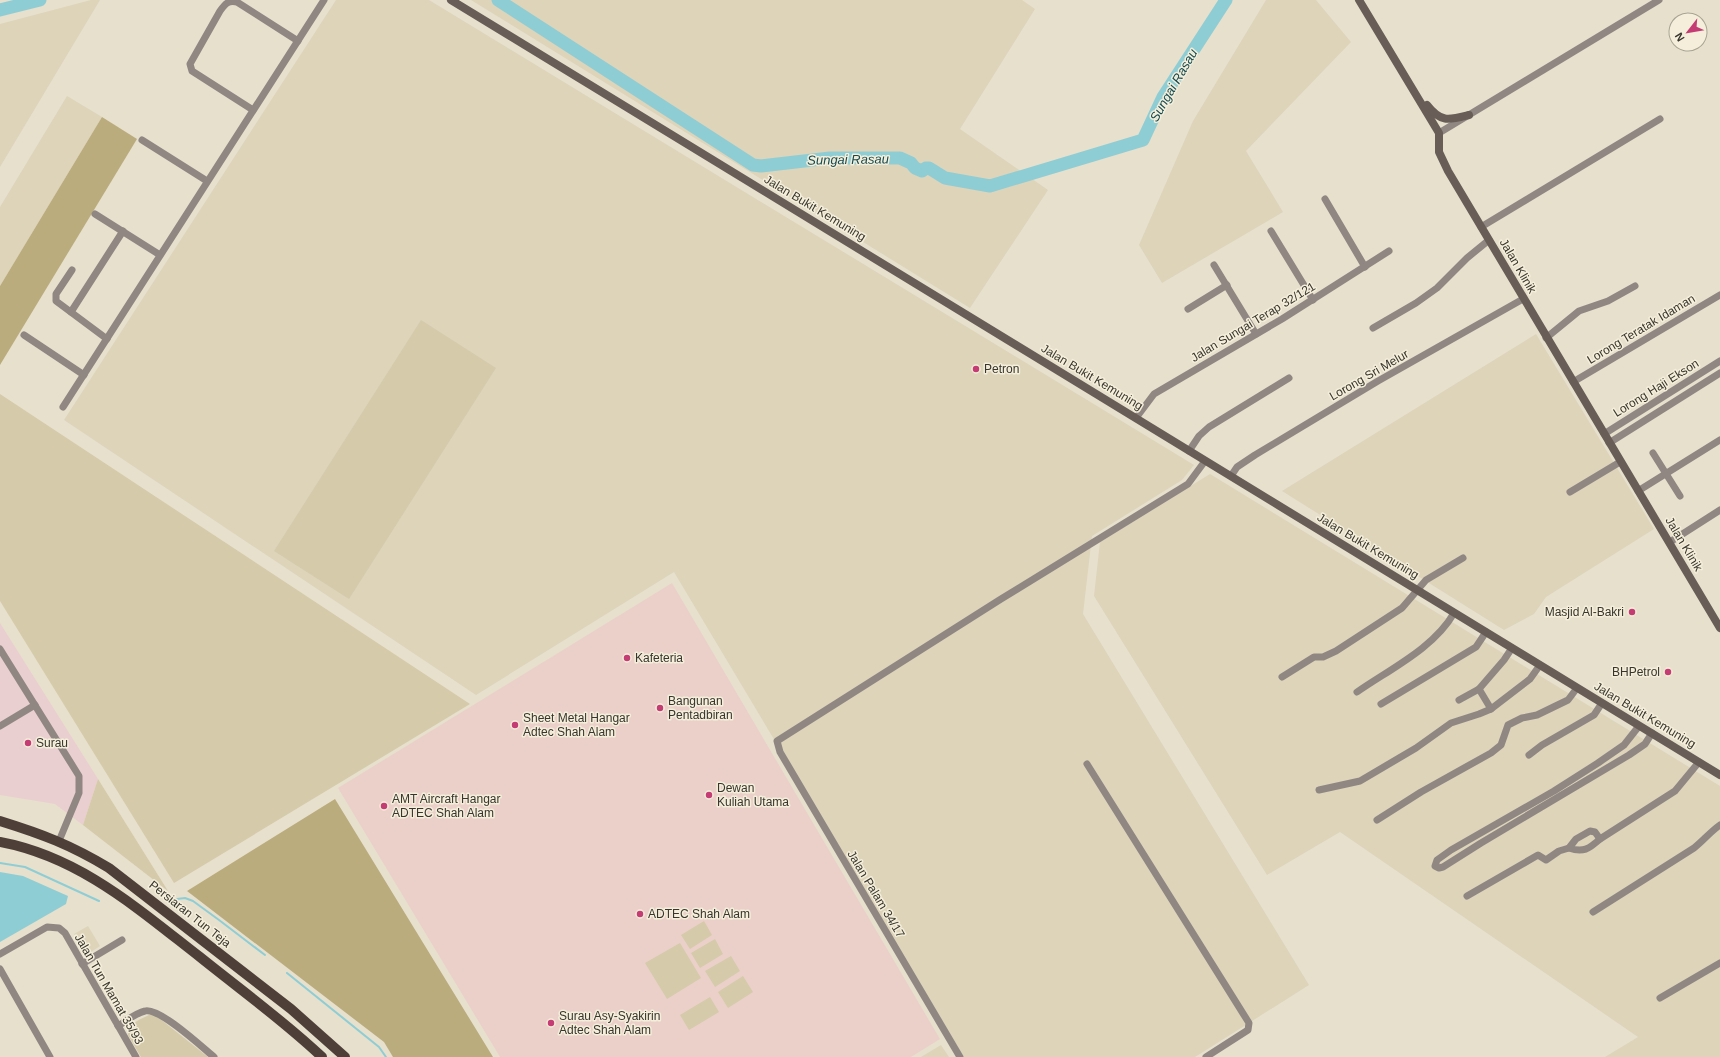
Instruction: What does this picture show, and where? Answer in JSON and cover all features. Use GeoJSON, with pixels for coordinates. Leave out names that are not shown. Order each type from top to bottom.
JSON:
{"type":"FeatureCollection","features":[{"type":"Feature","properties":{"kind":"main road","name":"Jalan Bukit Kemuning"},"geometry":{"type":"LineString","coordinates":[[451,0],[1720,775]]}},
{"type":"Feature","properties":{"kind":"main road"},"geometry":{"type":"LineString","coordinates":[[1359,0],[1439,133]]}},
{"type":"Feature","properties":{"kind":"main road"},"geometry":{"type":"LineString","coordinates":[[1409,83],[1432,112],[1439,118],[1451,119],[1469,114]]}},
{"type":"Feature","properties":{"kind":"main road","name":"Jalan Klinik"},"geometry":{"type":"LineString","coordinates":[[1439,133],[1439,152],[1442,161],[1720,628]]}},
{"type":"Feature","properties":{"kind":"main road","name":"Persiaran Tun Teja"},"geometry":{"type":"LineString","coordinates":[[0,822],[37,832],[80,850],[124,880],[291,1010],[345,1057]]}},
{"type":"Feature","properties":{"kind":"main road"},"geometry":{"type":"LineString","coordinates":[[0,842],[34,850],[56,859],[106,887],[150,917],[260,1004],[322,1057]]}},
{"type":"Feature","properties":{"kind":"street"},"geometry":{"type":"LineString","coordinates":[[63,407],[324,0]]}},
{"type":"Feature","properties":{"kind":"street"},"geometry":{"type":"LineString","coordinates":[[1439,133],[1659,0]]}},
{"type":"Feature","properties":{"kind":"street"},"geometry":{"type":"LineString","coordinates":[[253,110],[192,71],[190,64],[220,11],[229,1],[237,2],[298,41]]}},
{"type":"Feature","properties":{"kind":"street"},"geometry":{"type":"LineString","coordinates":[[1481,226],[1660,119]]}},
{"type":"Feature","properties":{"kind":"street"},"geometry":{"type":"LineString","coordinates":[[142,140],[207,181]]}},
{"type":"Feature","properties":{"kind":"street"},"geometry":{"type":"LineString","coordinates":[[1325,200],[1365,267]]}},
{"type":"Feature","properties":{"kind":"street"},"geometry":{"type":"LineString","coordinates":[[95,214],[160,255]]}},
{"type":"Feature","properties":{"kind":"street"},"geometry":{"type":"LineString","coordinates":[[71,312],[123,231]]}},
{"type":"Feature","properties":{"kind":"street"},"geometry":{"type":"LineString","coordinates":[[1271,231],[1312,300]]}},
{"type":"Feature","properties":{"kind":"street"},"geometry":{"type":"LineString","coordinates":[[1373,328],[1416,303],[1437,288],[1467,258],[1489,240]]}},
{"type":"Feature","properties":{"kind":"street","name":"Jalan Sungai Terap 32/121"},"geometry":{"type":"LineString","coordinates":[[1136,418],[1154,394],[1312,300],[1389,251]]}},
{"type":"Feature","properties":{"kind":"street"},"geometry":{"type":"LineString","coordinates":[[1214,265],[1256,334]]}},
{"type":"Feature","properties":{"kind":"street"},"geometry":{"type":"LineString","coordinates":[[72,270],[56,294],[56,301],[107,339]]}},
{"type":"Feature","properties":{"kind":"street"},"geometry":{"type":"LineString","coordinates":[[1188,309],[1227,285]]}},
{"type":"Feature","properties":{"kind":"street"},"geometry":{"type":"LineString","coordinates":[[1546,338],[1579,311],[1608,301],[1635,286]]}},
{"type":"Feature","properties":{"kind":"street","name":"Lorong Teratak Idaman"},"geometry":{"type":"LineString","coordinates":[[1573,382],[1720,295]]}},
{"type":"Feature","properties":{"kind":"street","name":"Lorong Sri Melur"},"geometry":{"type":"LineString","coordinates":[[1231,476],[1237,467],[1255,455],[1378,381],[1524,298]]}},
{"type":"Feature","properties":{"kind":"street"},"geometry":{"type":"LineString","coordinates":[[24,335],[84,374]]}},
{"type":"Feature","properties":{"kind":"street","name":"Lorong Haji Ekson"},"geometry":{"type":"LineString","coordinates":[[1604,434],[1720,361]]}},
{"type":"Feature","properties":{"kind":"street"},"geometry":{"type":"LineString","coordinates":[[1609,443],[1720,372]]}},
{"type":"Feature","properties":{"kind":"street"},"geometry":{"type":"LineString","coordinates":[[1189,451],[1199,436],[1209,427],[1289,378]]}},
{"type":"Feature","properties":{"kind":"street"},"geometry":{"type":"LineString","coordinates":[[1638,491],[1720,440]]}},
{"type":"Feature","properties":{"kind":"street"},"geometry":{"type":"LineString","coordinates":[[1653,453],[1680,496]]}},
{"type":"Feature","properties":{"kind":"street","name":"Jalan Palam 34/17"},"geometry":{"type":"LineString","coordinates":[[960,1057],[780,752],[777,741],[1000,599],[1188,484],[1205,461]]}},
{"type":"Feature","properties":{"kind":"street"},"geometry":{"type":"LineString","coordinates":[[1570,492],[1620,462]]}},
{"type":"Feature","properties":{"kind":"street"},"geometry":{"type":"LineString","coordinates":[[1670,542],[1720,510]]}},
{"type":"Feature","properties":{"kind":"street"},"geometry":{"type":"LineString","coordinates":[[1282,677],[1314,657],[1323,657],[1336,651],[1402,608],[1426,580],[1463,558]]}},
{"type":"Feature","properties":{"kind":"street"},"geometry":{"type":"LineString","coordinates":[[1357,692],[1434,639],[1448,624],[1454,613]]}},
{"type":"Feature","properties":{"kind":"street"},"geometry":{"type":"LineString","coordinates":[[1381,704],[1476,647],[1486,632]]}},
{"type":"Feature","properties":{"kind":"street"},"geometry":{"type":"LineString","coordinates":[[1460,700],[1479,689],[1504,660],[1512,648]]}},
{"type":"Feature","properties":{"kind":"street"},"geometry":{"type":"LineString","coordinates":[[0,649],[79,776],[79,793],[59,841]]}},
{"type":"Feature","properties":{"kind":"street"},"geometry":{"type":"LineString","coordinates":[[1319,790],[1360,782],[1416,748],[1451,723],[1491,709],[1530,679],[1540,665]]}},
{"type":"Feature","properties":{"kind":"street"},"geometry":{"type":"LineString","coordinates":[[1378,820],[1421,792],[1491,753],[1501,745],[1508,726],[1522,718],[1537,715],[1568,700],[1577,688]]}},
{"type":"Feature","properties":{"kind":"street"},"geometry":{"type":"LineString","coordinates":[[1479,689],[1491,709]]}},
{"type":"Feature","properties":{"kind":"street"},"geometry":{"type":"LineString","coordinates":[[1529,755],[1542,745],[1594,715],[1602,703]]}},
{"type":"Feature","properties":{"kind":"street"},"geometry":{"type":"LineString","coordinates":[[0,726],[35,705]]}},
{"type":"Feature","properties":{"kind":"street"},"geometry":{"type":"LineString","coordinates":[[1639,726],[1624,745],[1598,763],[1479,839],[1443,867],[1439,868],[1435,866],[1437,860],[1479,839],[1639,749],[1645,744],[1652,733]]}},
{"type":"Feature","properties":{"kind":"street"},"geometry":{"type":"LineString","coordinates":[[1467,896],[1538,855],[1546,860],[1559,851],[1569,848],[1580,851],[1588,848],[1675,791],[1699,762]]}},
{"type":"Feature","properties":{"kind":"street"},"geometry":{"type":"LineString","coordinates":[[1087,764],[1249,1023],[1248,1030],[1206,1057]]}},
{"type":"Feature","properties":{"kind":"street"},"geometry":{"type":"LineString","coordinates":[[1593,912],[1694,848],[1720,825]]}},
{"type":"Feature","properties":{"kind":"street"},"geometry":{"type":"LineString","coordinates":[[1569,848],[1576,839],[1590,831],[1595,832],[1600,839]]}},
{"type":"Feature","properties":{"kind":"street","name":"Jalan Tun Mamat 35/93"},"geometry":{"type":"LineString","coordinates":[[0,954],[47,928],[59,928],[65,933],[136,1057]]}},
{"type":"Feature","properties":{"kind":"street"},"geometry":{"type":"LineString","coordinates":[[82,964],[122,940]]}},
{"type":"Feature","properties":{"kind":"street"},"geometry":{"type":"LineString","coordinates":[[1660,998],[1720,963]]}},
{"type":"Feature","properties":{"kind":"street"},"geometry":{"type":"LineString","coordinates":[[0,969],[50,1057]]}},
{"type":"Feature","properties":{"kind":"street"},"geometry":{"type":"LineString","coordinates":[[118,1026],[145,1011],[154,1011],[164,1016],[214,1057]]}},
{"type":"Feature","properties":{"kind":"shaded area"},"geometry":{"type":"Polygon","coordinates":[[[91,0],[100,0],[0,167],[0,24],[91,0]]]}},
{"type":"Feature","properties":{"kind":"shaded area"},"geometry":{"type":"Polygon","coordinates":[[[336,0],[429,0],[1194,465],[1182,480],[1092,536],[1083,614],[1309,985],[1195,1057],[964,1057],[674,572],[476,695],[64,420],[336,0]]]}},
{"type":"Feature","properties":{"kind":"shaded area"},"geometry":{"type":"Polygon","coordinates":[[[471,0],[1022,0],[1035,9],[960,129],[1048,190],[970,308],[471,0]]]}},
{"type":"Feature","properties":{"kind":"shaded area"},"geometry":{"type":"Polygon","coordinates":[[[1266,0],[1316,0],[1351,42],[1246,151],[1283,212],[1162,283],[1139,245],[1193,121],[1266,0]]]}},
{"type":"Feature","properties":{"kind":"shaded area"},"geometry":{"type":"Polygon","coordinates":[[[67,96],[102,117],[0,286],[0,207],[67,96]]]}},
{"type":"Feature","properties":{"kind":"shaded area"},"geometry":{"type":"Polygon","coordinates":[[[102,117],[137,139],[0,365],[0,286],[102,117]]]}},
{"type":"Feature","properties":{"kind":"shaded area"},"geometry":{"type":"Polygon","coordinates":[[[421,320],[496,368],[349,599],[274,551],[421,320]]]}},
{"type":"Feature","properties":{"kind":"shaded area"},"geometry":{"type":"Polygon","coordinates":[[[1536,334],[1654,529],[1546,597],[1534,614],[1504,630],[1282,491],[1536,334]]]}},
{"type":"Feature","properties":{"kind":"shaded area"},"geometry":{"type":"Polygon","coordinates":[[[0,394],[470,704],[174,883],[0,601],[0,394]]]}},
{"type":"Feature","properties":{"kind":"shaded area"},"geometry":{"type":"Polygon","coordinates":[[[1210,474],[1720,786],[1720,1057],[1605,1057],[1638,1037],[1340,832],[1267,875],[1094,596],[1100,542],[1210,474]]]}},
{"type":"Feature","properties":{"kind":"shaded area","name":"ADTEC Shah Alam"},"geometry":{"type":"Polygon","coordinates":[[[672,583],[940,1039],[911,1057],[500,1057],[338,788],[672,583]]]}},
{"type":"Feature","properties":{"kind":"shaded area"},"geometry":{"type":"Polygon","coordinates":[[[0,623],[98,779],[83,825],[55,804],[0,795],[0,623]]]}},
{"type":"Feature","properties":{"kind":"shaded area"},"geometry":{"type":"Polygon","coordinates":[[[98,779],[168,891],[83,825],[98,779]]]}},
{"type":"Feature","properties":{"kind":"shaded area"},"geometry":{"type":"Polygon","coordinates":[[[335,799],[493,1057],[393,1057],[384,1042],[187,891],[335,799]]]}},
{"type":"Feature","properties":{"kind":"shaded area"},"geometry":{"type":"Polygon","coordinates":[[[704,921],[712,935],[690,949],[681,935],[704,921]]]}},
{"type":"Feature","properties":{"kind":"shaded area"},"geometry":{"type":"Polygon","coordinates":[[[88,926],[100,946],[91,952],[84,950],[74,934],[88,926]]]}},
{"type":"Feature","properties":{"kind":"shaded area"},"geometry":{"type":"Polygon","coordinates":[[[715,939],[723,954],[700,968],[691,953],[715,939]]]}},
{"type":"Feature","properties":{"kind":"shaded area"},"geometry":{"type":"Polygon","coordinates":[[[680,943],[701,978],[667,999],[645,963],[680,943]]]}},
{"type":"Feature","properties":{"kind":"shaded area"},"geometry":{"type":"Polygon","coordinates":[[[731,956],[740,971],[715,987],[705,971],[731,956]]]}},
{"type":"Feature","properties":{"kind":"shaded area"},"geometry":{"type":"Polygon","coordinates":[[[743,976],[753,992],[728,1008],[718,992],[743,976]]]}},
{"type":"Feature","properties":{"kind":"shaded area"},"geometry":{"type":"Polygon","coordinates":[[[710,997],[719,1012],[689,1030],[680,1015],[710,997]]]}},
{"type":"Feature","properties":{"kind":"shaded area"},"geometry":{"type":"Polygon","coordinates":[[[149,1015],[155,1015],[208,1057],[141,1057],[128,1035],[128,1031],[135,1022],[149,1015]]]}},
{"type":"Feature","properties":{"kind":"shaded area"},"geometry":{"type":"Polygon","coordinates":[[[941,1045],[949,1057],[921,1057],[941,1045]]]}},
{"type":"Feature","properties":{"kind":"water"},"geometry":{"type":"Polygon","coordinates":[[[0,872],[23,876],[68,896],[66,904],[0,942],[0,872]]]}},
{"type":"Feature","properties":{"kind":"waterway","name":"Sungai Rasau"},"geometry":{"type":"LineString","coordinates":[[0,10],[40,0]]}},
{"type":"Feature","properties":{"kind":"waterway","name":"Sungai Rasau"},"geometry":{"type":"LineString","coordinates":[[498,0],[753,165],[761,166],[830,158],[900,158],[911,163],[915,168],[922,171],[929,168],[945,178],[990,186],[1143,140],[1163,97],[1226,0]]}},
{"type":"Feature","properties":{"kind":"waterway"},"geometry":{"type":"LineString","coordinates":[[0,863],[25,867],[99,901]]}},
{"type":"Feature","properties":{"kind":"waterway"},"geometry":{"type":"LineString","coordinates":[[177,899],[185,898],[193,901],[265,955]]}},
{"type":"Feature","properties":{"kind":"waterway"},"geometry":{"type":"LineString","coordinates":[[287,973],[379,1047],[386,1057]]}},
{"type":"Feature","properties":{"kind":"place","name":"Petron"},"geometry":{"type":"Point","coordinates":[976,369]}},
{"type":"Feature","properties":{"kind":"place","name":"Masjid Al-Bakri"},"geometry":{"type":"Point","coordinates":[1632,612]}},
{"type":"Feature","properties":{"kind":"place","name":"Kafeteria"},"geometry":{"type":"Point","coordinates":[627,658]}},
{"type":"Feature","properties":{"kind":"place","name":"BHPetrol"},"geometry":{"type":"Point","coordinates":[1668,672]}},
{"type":"Feature","properties":{"kind":"place","name":"Bangunan Pentadbiran"},"geometry":{"type":"Point","coordinates":[660,708]}},
{"type":"Feature","properties":{"kind":"place","name":"Sheet Metal Hangar Adtec Shah Alam"},"geometry":{"type":"Point","coordinates":[515,725]}},
{"type":"Feature","properties":{"kind":"place","name":"Surau"},"geometry":{"type":"Point","coordinates":[28,743]}},
{"type":"Feature","properties":{"kind":"place","name":"Dewan Kuliah Utama"},"geometry":{"type":"Point","coordinates":[709,795]}},
{"type":"Feature","properties":{"kind":"place","name":"AMT Aircraft Hangar ADTEC Shah Alam"},"geometry":{"type":"Point","coordinates":[384,806]}},
{"type":"Feature","properties":{"kind":"place","name":"ADTEC Shah Alam"},"geometry":{"type":"Point","coordinates":[640,914]}},
{"type":"Feature","properties":{"kind":"place","name":"Surau Asy-Syakirin Adtec Shah Alam"},"geometry":{"type":"Point","coordinates":[551,1023]}}]}
